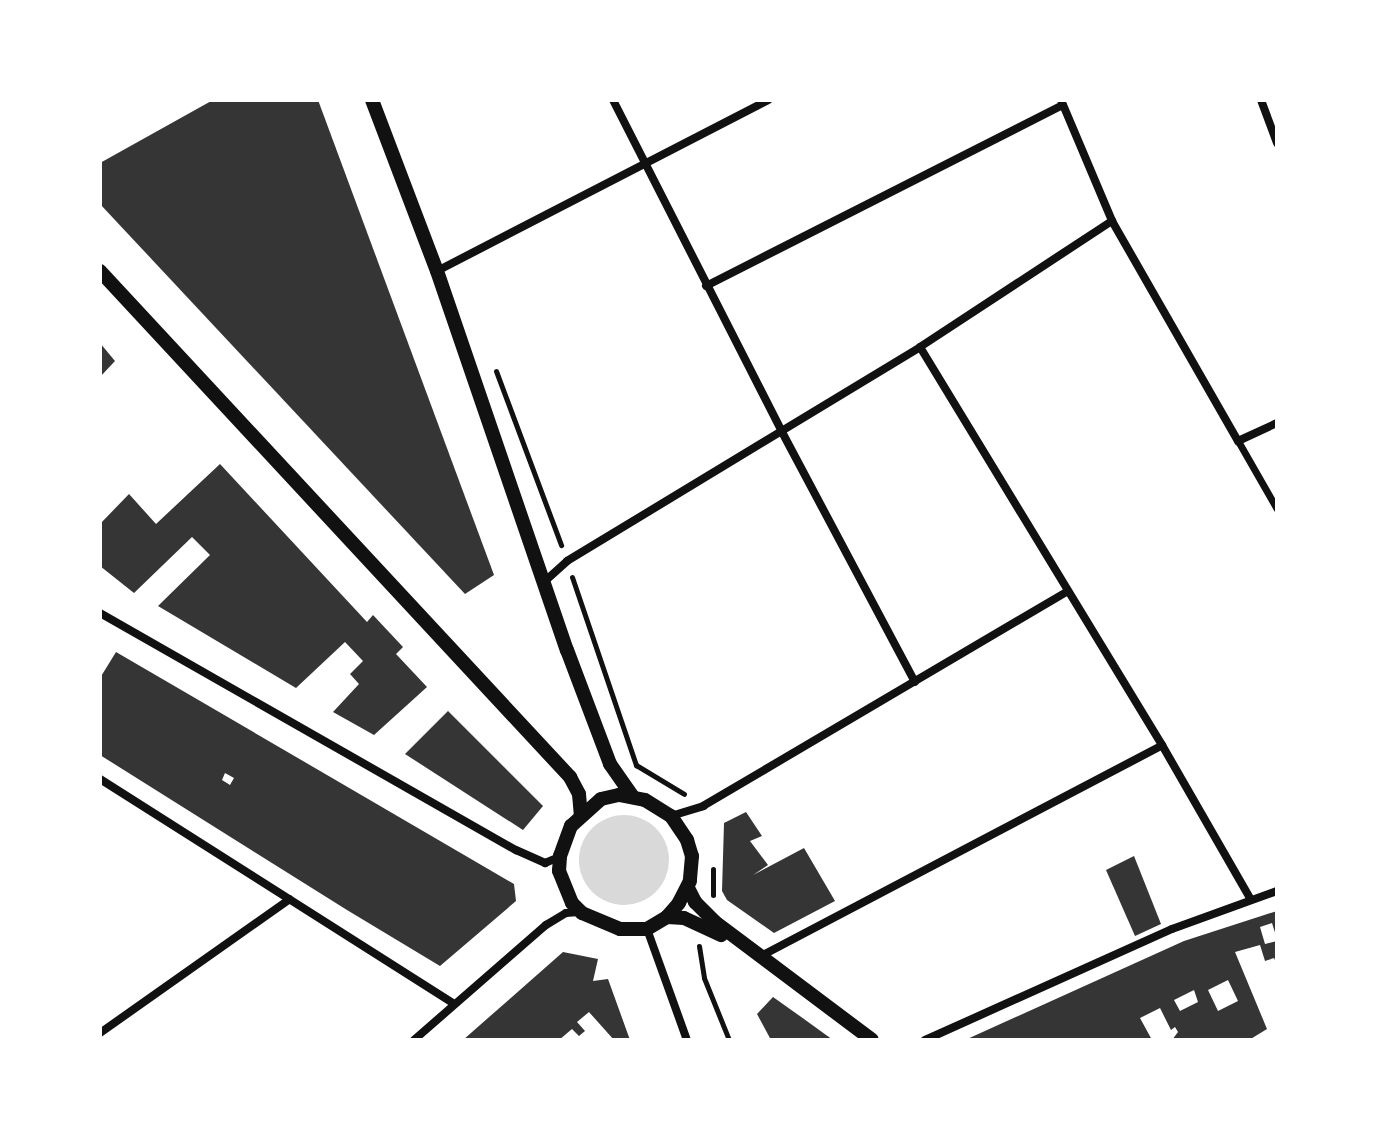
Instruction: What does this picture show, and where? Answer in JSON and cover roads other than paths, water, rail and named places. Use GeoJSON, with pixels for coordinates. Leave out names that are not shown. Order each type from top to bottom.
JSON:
{"type":"FeatureCollection","features":[{"type":"Feature","properties":{"kind":"street"},"geometry":{"type":"LineString","coordinates":[[372,100],[437,271],[610,764],[633,797]]}},
{"type":"Feature","properties":{"kind":"street"},"geometry":{"type":"LineString","coordinates":[[613,100],[706,286],[915,682]]}},
{"type":"Feature","properties":{"kind":"street"},"geometry":{"type":"LineString","coordinates":[[437,271],[769,100]]}},
{"type":"Feature","properties":{"kind":"street"},"geometry":{"type":"LineString","coordinates":[[1261,100],[1277,143]]}},
{"type":"Feature","properties":{"kind":"street"},"geometry":{"type":"LineString","coordinates":[[706,286],[1062,103],[1112,221],[1277,509]]}},
{"type":"Feature","properties":{"kind":"street"},"geometry":{"type":"LineString","coordinates":[[544,583],[567,561],[920,347],[1112,221]]}},
{"type":"Feature","properties":{"kind":"street"},"geometry":{"type":"LineString","coordinates":[[100,271],[563,770],[579,794],[581,815]]}},
{"type":"Feature","properties":{"kind":"street"},"geometry":{"type":"LineString","coordinates":[[920,347],[1066,592],[1162,745],[1250,898]]}},
{"type":"Feature","properties":{"kind":"street"},"geometry":{"type":"LineString","coordinates":[[1238,441],[1277,423]]}},
{"type":"Feature","properties":{"kind":"street"},"geometry":{"type":"LineString","coordinates":[[671,816],[703,806],[1066,592]]}},
{"type":"Feature","properties":{"kind":"street"},"geometry":{"type":"LineString","coordinates":[[100,625],[101,614],[185,658],[536,861],[552,862],[560,856]]}},
{"type":"Feature","properties":{"kind":"street"},"geometry":{"type":"LineString","coordinates":[[759,957],[1162,745]]}},
{"type":"Feature","properties":{"kind":"street"},"geometry":{"type":"LineString","coordinates":[[100,779],[454,1004]]}},
{"type":"Feature","properties":{"kind":"street"},"geometry":{"type":"LineString","coordinates":[[414,1040],[546,925],[566,913],[582,913],[620,929],[647,929],[667,917],[688,888],[692,856],[687,840],[671,816],[633,797],[619,795],[601,799],[581,815],[566,836],[560,856],[564,888],[582,913]]}},
{"type":"Feature","properties":{"kind":"street"},"geometry":{"type":"LineString","coordinates":[[688,888],[699,907],[759,957],[872,1040]]}},
{"type":"Feature","properties":{"kind":"street"},"geometry":{"type":"LineString","coordinates":[[925,1040],[1172,929],[1250,898],[1277,891]]}},
{"type":"Feature","properties":{"kind":"street"},"geometry":{"type":"LineString","coordinates":[[100,1033],[290,899]]}},
{"type":"Feature","properties":{"kind":"street"},"geometry":{"type":"LineString","coordinates":[[667,917],[695,922],[759,957]]}},
{"type":"Feature","properties":{"kind":"street"},"geometry":{"type":"LineString","coordinates":[[647,929],[687,1040]]}}]}
